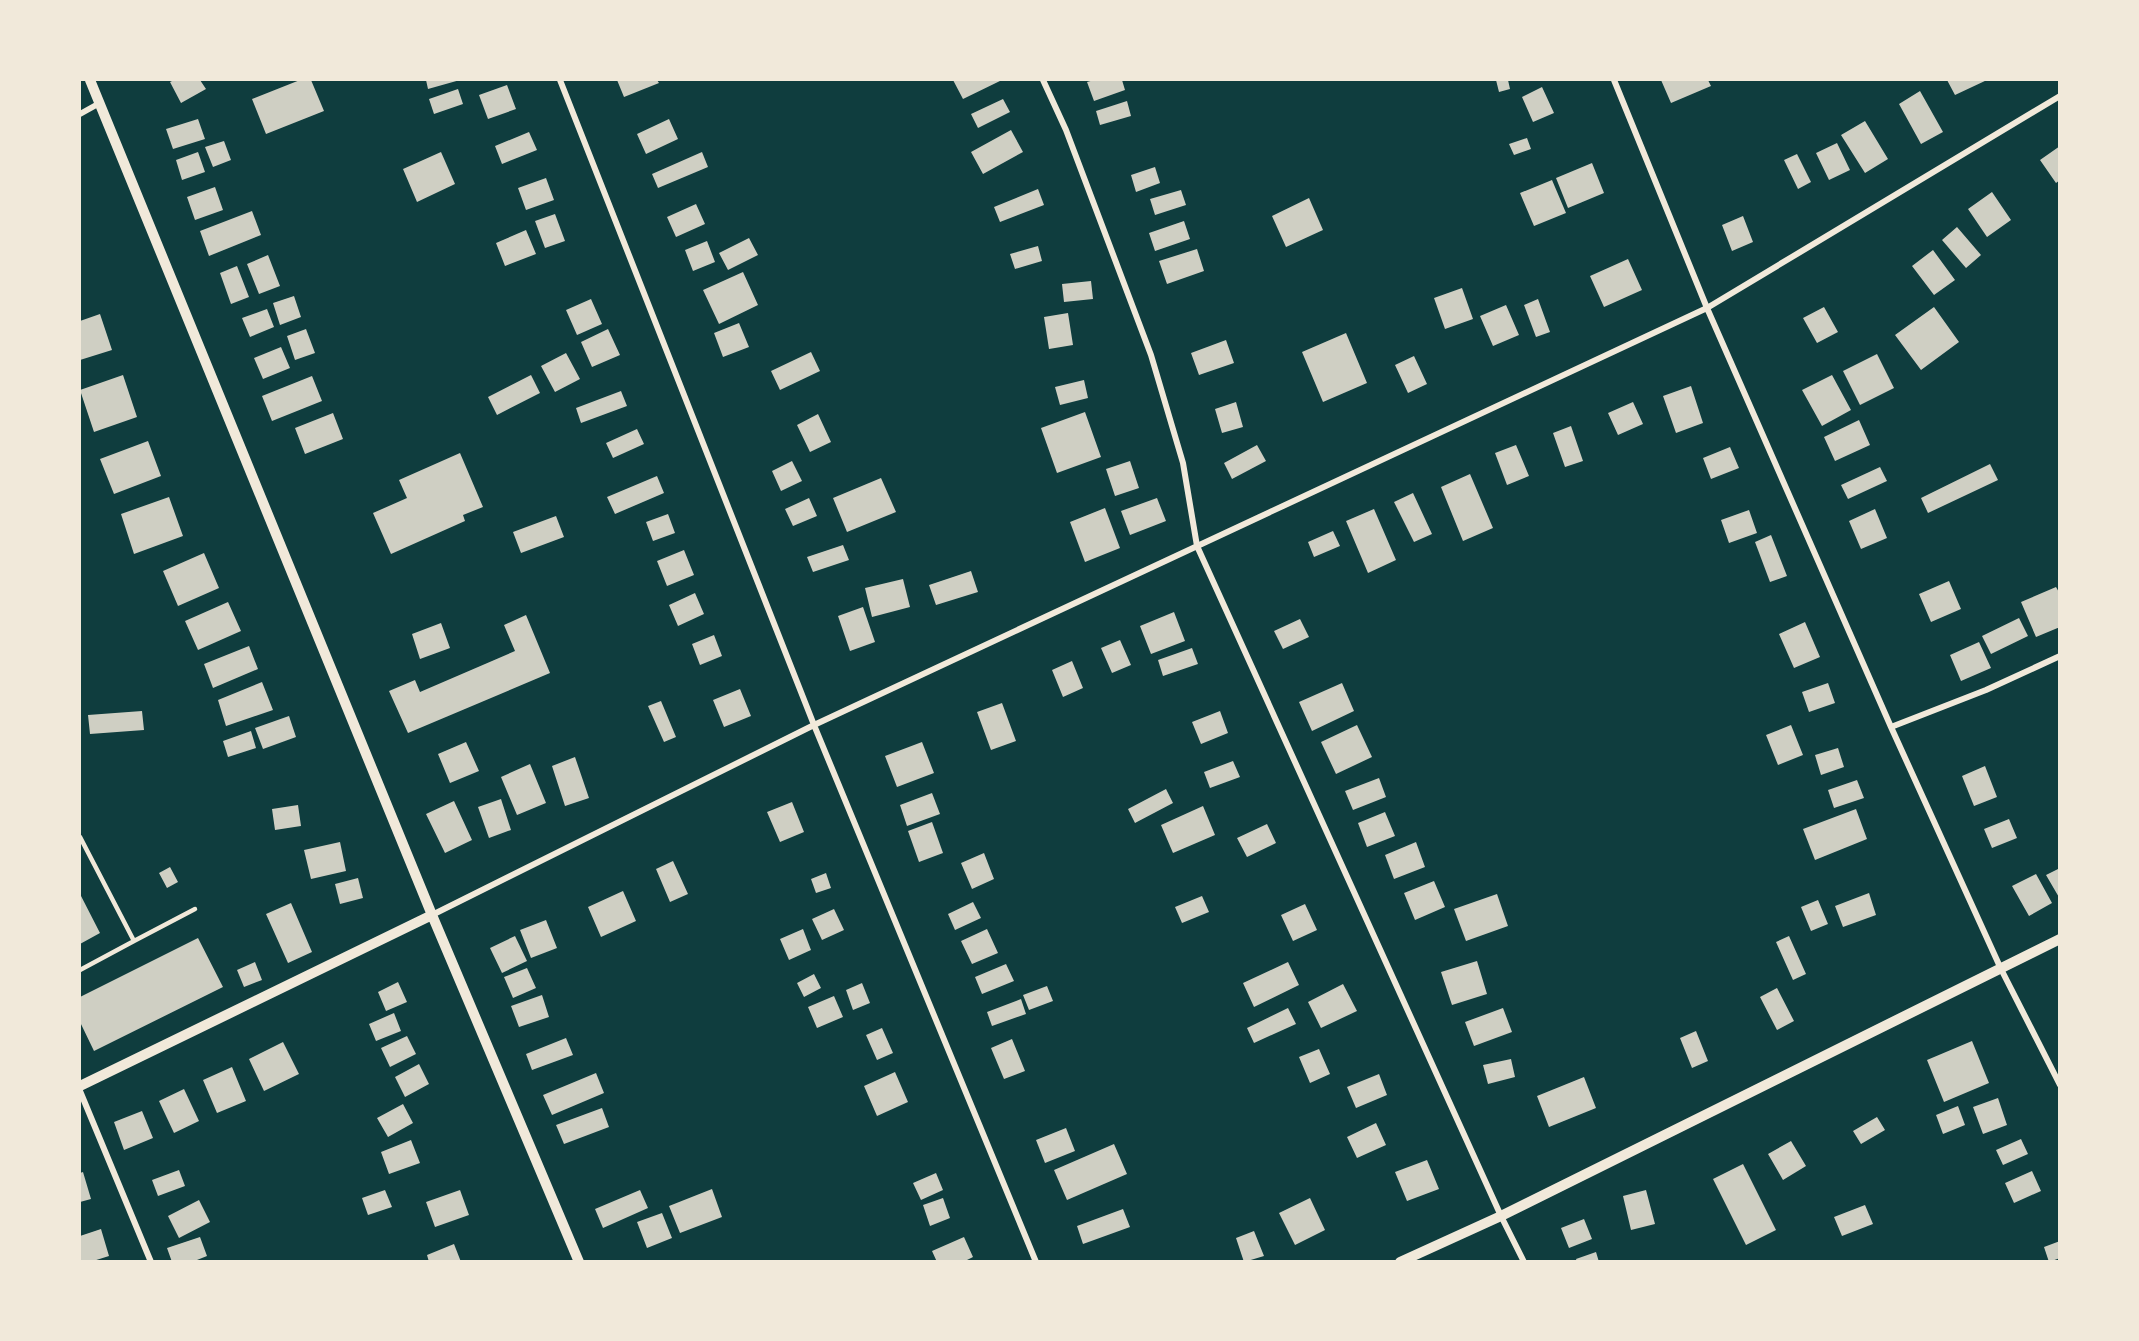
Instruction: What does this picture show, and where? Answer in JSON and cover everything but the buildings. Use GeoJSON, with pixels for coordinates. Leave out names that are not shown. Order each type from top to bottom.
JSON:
{"type":"FeatureCollection","features":[{"type":"Feature","properties":{"kind":"street"},"geometry":{"type":"LineString","coordinates":[[90,80],[432,915],[579,1262]]}},
{"type":"Feature","properties":{"kind":"street"},"geometry":{"type":"LineString","coordinates":[[560,80],[814,725],[1036,1262]]}},
{"type":"Feature","properties":{"kind":"street"},"geometry":{"type":"LineString","coordinates":[[1043,80],[1066,130],[1151,355],[1183,463],[1197,546],[1501,1216],[1524,1262]]}},
{"type":"Feature","properties":{"kind":"street"},"geometry":{"type":"LineString","coordinates":[[1614,80],[1707,308],[1891,727],[2001,969],[2060,1085]]}},
{"type":"Feature","properties":{"kind":"street"},"geometry":{"type":"LineString","coordinates":[[80,1086],[432,915],[814,725],[1707,308],[2060,96]]}},
{"type":"Feature","properties":{"kind":"street"},"geometry":{"type":"LineString","coordinates":[[80,114],[98,104]]}},
{"type":"Feature","properties":{"kind":"street"},"geometry":{"type":"LineString","coordinates":[[1891,727],[1986,690],[2060,656]]}},
{"type":"Feature","properties":{"kind":"street"},"geometry":{"type":"LineString","coordinates":[[1400,1262],[1501,1216],[2060,939]]}},
{"type":"Feature","properties":{"kind":"street"},"geometry":{"type":"LineString","coordinates":[[80,1091],[151,1262]]}},
{"type":"Feature","properties":{"kind":"lane"},"geometry":{"type":"LineString","coordinates":[[80,837],[134,941]]}},
{"type":"Feature","properties":{"kind":"lane"},"geometry":{"type":"LineString","coordinates":[[80,970],[195,909]]}}]}
